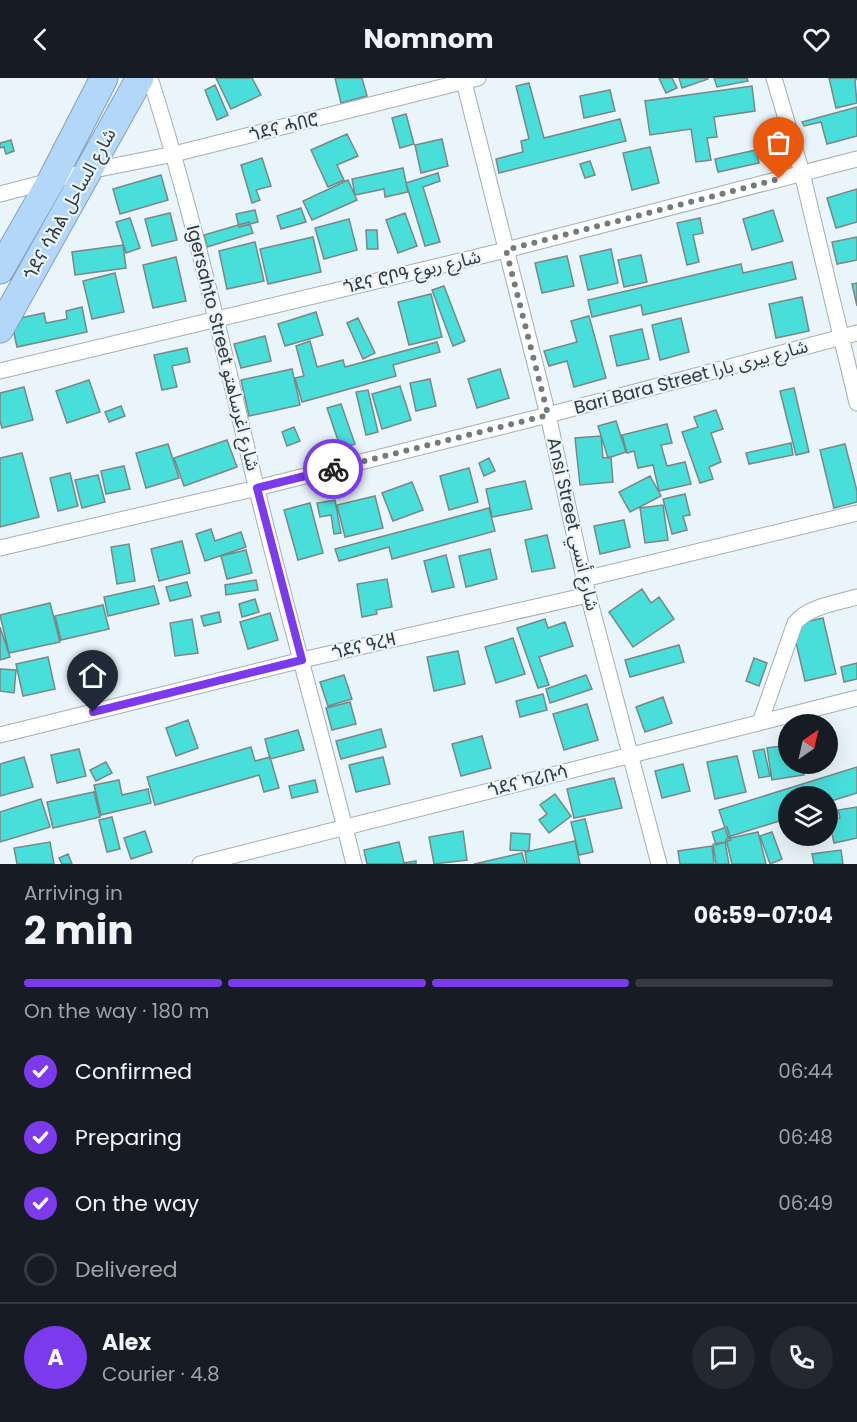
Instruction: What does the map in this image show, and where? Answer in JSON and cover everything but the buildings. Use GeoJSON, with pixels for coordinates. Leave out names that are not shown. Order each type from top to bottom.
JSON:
{"type":"FeatureCollection","features":[{"type":"Feature","properties":{"kind":"highway","name":"ጎደና ሳሕል شارع الساحل"},"geometry":{"type":"LineString","coordinates":[[0,270],[51,181],[104,78]]}},
{"type":"Feature","properties":{"kind":"highway","name":"ጎደና ሳሕል شارع الساحل"},"geometry":{"type":"LineString","coordinates":[[0,329],[140,78]]}},
{"type":"Feature","properties":{"kind":"street","name":"Igersahto Street شارع اغرساهتو"},"geometry":{"type":"LineString","coordinates":[[150,78],[174,154],[217,319],[257,488],[354,864]]}},
{"type":"Feature","properties":{"kind":"street"},"geometry":{"type":"LineString","coordinates":[[774,78],[802,173],[857,403]]}},
{"type":"Feature","properties":{"kind":"street","name":"ጎደና ሓበሮ"},"geometry":{"type":"LineString","coordinates":[[0,194],[88,171],[174,154],[468,79]]}},
{"type":"Feature","properties":{"kind":"street","name":"Ansi Street شارع أنسي"},"geometry":{"type":"LineString","coordinates":[[468,79],[506,250],[548,415],[584,579],[658,864]]}},
{"type":"Feature","properties":{"kind":"street","name":"ጎደና ሮቦዓ شارع ربوع"},"geometry":{"type":"LineString","coordinates":[[0,371],[506,250],[857,159]]}},
{"type":"Feature","properties":{"kind":"street","name":"Bari Bara Street شارع بيرى بارا"},"geometry":{"type":"LineString","coordinates":[[0,548],[257,488],[548,415],[857,333]]}},
{"type":"Feature","properties":{"kind":"street"},"geometry":{"type":"LineString","coordinates":[[584,579],[857,513]]}},
{"type":"Feature","properties":{"kind":"street","name":"ጎደና ዓረዛ"},"geometry":{"type":"LineString","coordinates":[[0,735],[302,660],[588,595]]}},
{"type":"Feature","properties":{"kind":"street"},"geometry":{"type":"LineString","coordinates":[[761,720],[795,623],[801,616],[812,610],[857,597]]}},
{"type":"Feature","properties":{"kind":"street","name":"ጎደና ካሪቡሳ"},"geometry":{"type":"LineString","coordinates":[[200,864],[761,720],[857,698]]}},
{"type":"Feature","properties":{"kind":"way so far"},"geometry":{"type":"LineString","coordinates":[[333,469],[548,415],[506,250],[779,179]]}},
{"type":"Feature","properties":{"kind":"route"},"geometry":{"type":"LineString","coordinates":[[93,712],[302,660],[257,488],[333,469]]}}]}
